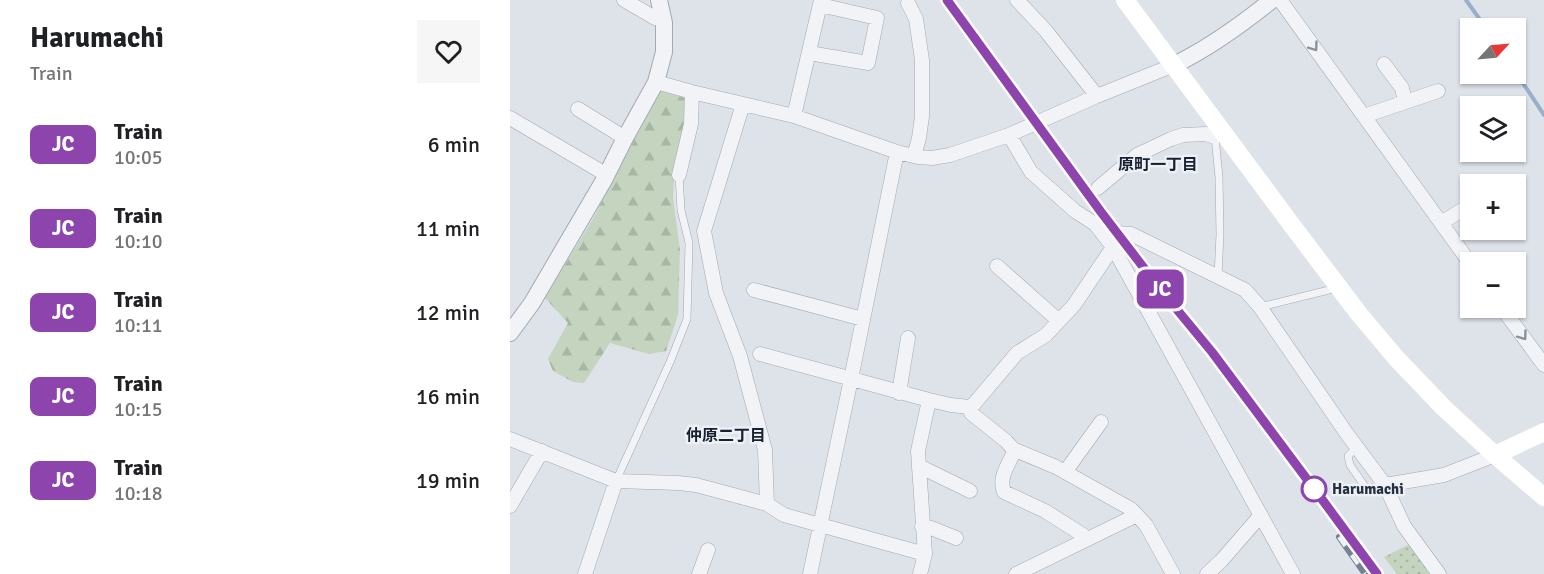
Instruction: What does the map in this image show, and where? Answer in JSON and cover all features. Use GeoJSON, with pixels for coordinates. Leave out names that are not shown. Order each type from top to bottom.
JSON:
{"type":"FeatureCollection","features":[{"type":"Feature","properties":{"kind":"main road"},"geometry":{"type":"LineString","coordinates":[[1125,0],[1173,65],[1219,134],[1397,360],[1444,408],[1544,497]]}},
{"type":"Feature","properties":{"kind":"main road"},"geometry":{"type":"LineString","coordinates":[[1495,455],[1544,432]]}},
{"type":"Feature","properties":{"kind":"street"},"geometry":{"type":"LineString","coordinates":[[624,0],[655,18],[663,19]]}},
{"type":"Feature","properties":{"kind":"street"},"geometry":{"type":"LineString","coordinates":[[510,333],[532,303],[607,175],[656,82],[664,52],[663,19],[659,0]]}},
{"type":"Feature","properties":{"kind":"street"},"geometry":{"type":"LineString","coordinates":[[1017,0],[1046,31],[1097,96]]}},
{"type":"Feature","properties":{"kind":"street"},"geometry":{"type":"LineString","coordinates":[[656,82],[794,116],[897,152],[932,158],[950,155],[1009,135],[1173,65],[1216,42],[1272,0]]}},
{"type":"Feature","properties":{"kind":"street"},"geometry":{"type":"LineString","coordinates":[[1280,0],[1462,252]]}},
{"type":"Feature","properties":{"kind":"street"},"geometry":{"type":"LineString","coordinates":[[794,116],[820,2],[877,18],[868,63],[809,52]]}},
{"type":"Feature","properties":{"kind":"street"},"geometry":{"type":"LineString","coordinates":[[908,3],[916,19],[922,60],[922,116],[914,156]]}},
{"type":"Feature","properties":{"kind":"street"},"geometry":{"type":"LineString","coordinates":[[1384,64],[1402,88],[1405,102]]}},
{"type":"Feature","properties":{"kind":"street"},"geometry":{"type":"LineString","coordinates":[[1364,116],[1438,91]]}},
{"type":"Feature","properties":{"kind":"street"},"geometry":{"type":"LineString","coordinates":[[679,175],[691,124],[692,92]]}},
{"type":"Feature","properties":{"kind":"street"},"geometry":{"type":"LineString","coordinates":[[743,104],[704,231],[716,293],[741,356],[765,450],[767,504]]}},
{"type":"Feature","properties":{"kind":"street"},"geometry":{"type":"LineString","coordinates":[[578,109],[625,138]]}},
{"type":"Feature","properties":{"kind":"street"},"geometry":{"type":"LineString","coordinates":[[510,118],[607,175]]}},
{"type":"Feature","properties":{"kind":"street"},"geometry":{"type":"LineString","coordinates":[[1098,188],[1137,155],[1171,139],[1183,135],[1219,134]]}},
{"type":"Feature","properties":{"kind":"street"},"geometry":{"type":"LineString","coordinates":[[1009,135],[1031,172],[1075,211],[1095,224],[1113,247],[1293,574]]}},
{"type":"Feature","properties":{"kind":"street"},"geometry":{"type":"LineString","coordinates":[[810,574],[897,152]]}},
{"type":"Feature","properties":{"kind":"street"},"geometry":{"type":"LineString","coordinates":[[1441,223],[1460,211]]}},
{"type":"Feature","properties":{"kind":"street"},"geometry":{"type":"LineString","coordinates":[[760,354],[899,393],[969,407],[1017,353],[1046,335],[1074,305],[1113,247],[1117,233],[1131,234],[1245,290],[1260,307],[1385,485],[1404,526],[1439,574]]}},
{"type":"Feature","properties":{"kind":"street"},"geometry":{"type":"LineString","coordinates":[[997,266],[1059,321]]}},
{"type":"Feature","properties":{"kind":"street"},"geometry":{"type":"LineString","coordinates":[[754,290],[863,319]]}},
{"type":"Feature","properties":{"kind":"street"},"geometry":{"type":"LineString","coordinates":[[1509,318],[1544,365]]}},
{"type":"Feature","properties":{"kind":"street"},"geometry":{"type":"LineString","coordinates":[[899,393],[908,338]]}},
{"type":"Feature","properties":{"kind":"street"},"geometry":{"type":"LineString","coordinates":[[923,573],[925,554],[918,451],[929,400]]}},
{"type":"Feature","properties":{"kind":"street"},"geometry":{"type":"LineString","coordinates":[[969,407],[971,413],[1015,450],[1065,472],[1131,509],[1146,525],[1173,574]]}},
{"type":"Feature","properties":{"kind":"street"},"geometry":{"type":"LineString","coordinates":[[1065,472],[1101,422]]}},
{"type":"Feature","properties":{"kind":"street"},"geometry":{"type":"LineString","coordinates":[[510,438],[616,481],[696,485],[767,504],[784,515],[925,554]]}},
{"type":"Feature","properties":{"kind":"street"},"geometry":{"type":"LineString","coordinates":[[1015,450],[1002,478],[1001,485],[1004,492],[1045,511],[1083,535],[1086,540]]}},
{"type":"Feature","properties":{"kind":"street"},"geometry":{"type":"LineString","coordinates":[[510,506],[542,451]]}},
{"type":"Feature","properties":{"kind":"street"},"geometry":{"type":"LineString","coordinates":[[1385,485],[1444,475],[1495,455]]}},
{"type":"Feature","properties":{"kind":"street"},"geometry":{"type":"LineString","coordinates":[[919,468],[970,491]]}},
{"type":"Feature","properties":{"kind":"street"},"geometry":{"type":"LineString","coordinates":[[585,574],[616,481]]}},
{"type":"Feature","properties":{"kind":"street"},"geometry":{"type":"LineString","coordinates":[[1016,574],[1137,515]]}},
{"type":"Feature","properties":{"kind":"street"},"geometry":{"type":"LineString","coordinates":[[1207,574],[1261,515]]}},
{"type":"Feature","properties":{"kind":"street"},"geometry":{"type":"LineString","coordinates":[[922,527],[931,528],[956,538]]}},
{"type":"Feature","properties":{"kind":"street"},"geometry":{"type":"LineString","coordinates":[[699,574],[708,550]]}},
{"type":"Feature","properties":{"kind":"lane"},"geometry":{"type":"LineString","coordinates":[[1218,276],[1219,134]]}},
{"type":"Feature","properties":{"kind":"lane"},"geometry":{"type":"LineString","coordinates":[[616,481],[687,319],[689,243],[681,210],[679,175]]}},
{"type":"Feature","properties":{"kind":"lane"},"geometry":{"type":"LineString","coordinates":[[1260,307],[1339,287]]}},
{"type":"Feature","properties":{"kind":"green space"},"geometry":{"type":"Polygon","coordinates":[[[661,91],[685,98],[684,130],[675,160],[673,198],[680,250],[678,315],[666,351],[649,354],[610,343],[584,383],[573,382],[553,371],[548,359],[568,323],[545,298],[593,219],[661,91]]]}},
{"type":"Feature","properties":{"kind":"green space"},"geometry":{"type":"Polygon","coordinates":[[[1410,544],[1433,574],[1397,574],[1384,557],[1410,544]]]}},
{"type":"Feature","properties":{"kind":"waterway"},"geometry":{"type":"LineString","coordinates":[[1466,0],[1479,18]]}},
{"type":"Feature","properties":{"kind":"waterway"},"geometry":{"type":"LineString","coordinates":[[1524,84],[1544,115]]}},
{"type":"Feature","properties":{"kind":"railway"},"geometry":{"type":"LineString","coordinates":[[947,0],[1101,212],[1212,352],[1377,574]]}},
{"type":"Feature","properties":{"kind":"railway"},"geometry":{"type":"LineString","coordinates":[[1339,537],[1365,574]]}},
{"type":"Feature","properties":{"kind":"train","name":"JC"},"geometry":{"type":"LineString","coordinates":[[947,0],[1101,212],[1212,352],[1377,574]]}},
{"type":"Feature","properties":{"kind":"place","name":"Harumachi"},"geometry":{"type":"Point","coordinates":[1314,489]}},
{"type":"Feature","properties":{"kind":"district","name":"原町一丁目"},"geometry":{"type":"Point","coordinates":[1158,164]}},
{"type":"Feature","properties":{"kind":"district","name":"仲原二丁目"},"geometry":{"type":"Point","coordinates":[726,435]}}]}
